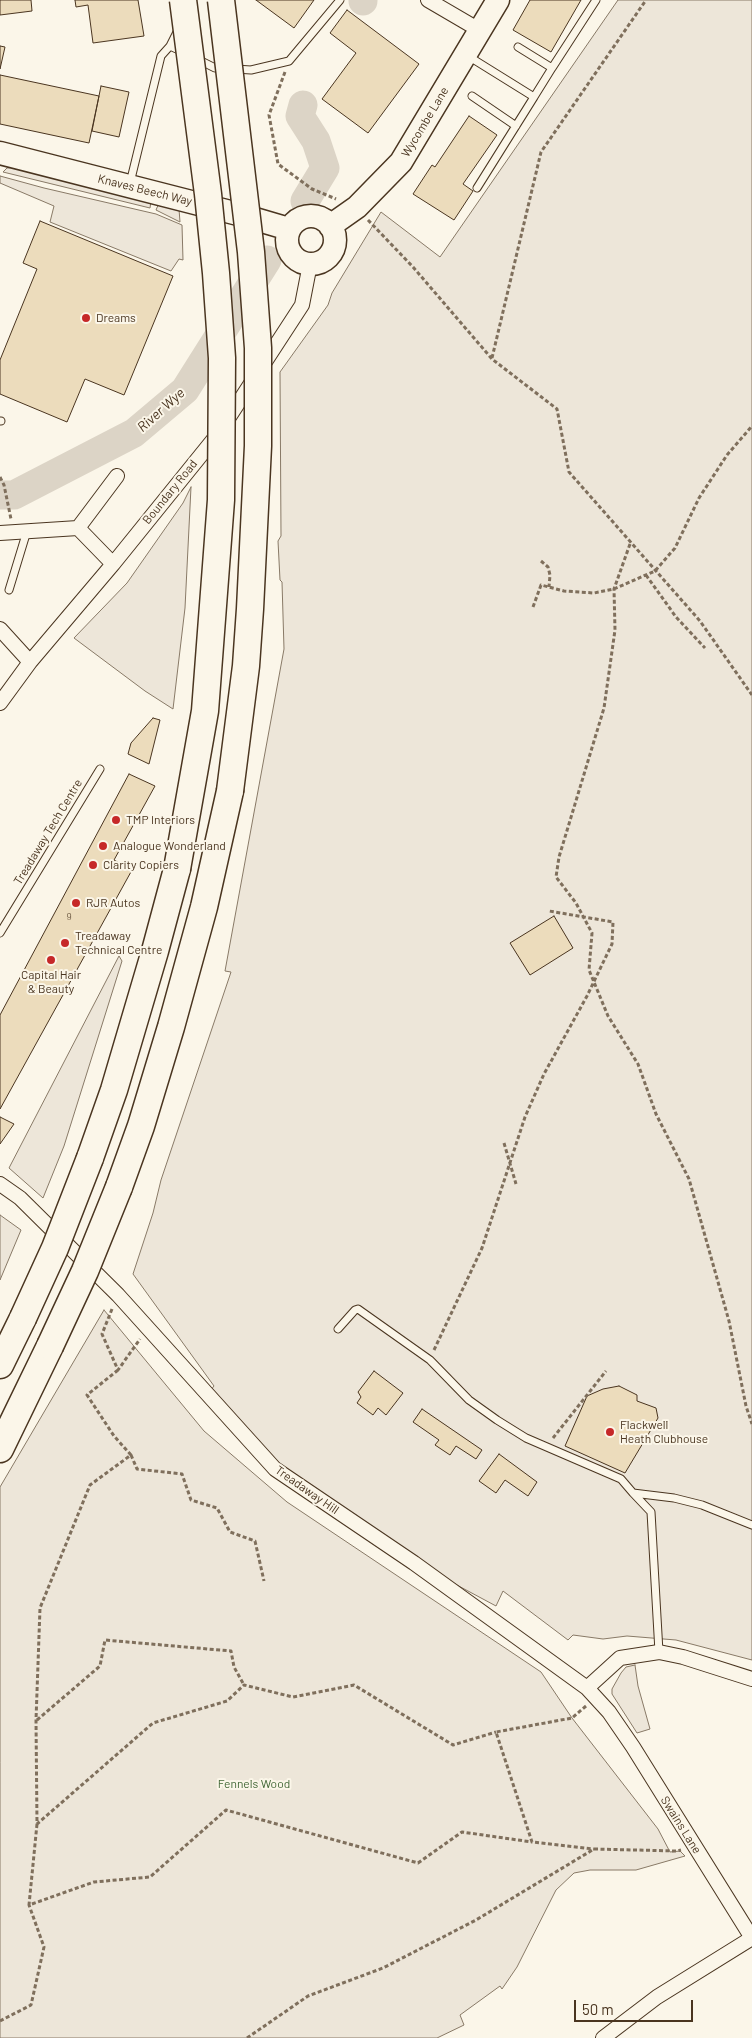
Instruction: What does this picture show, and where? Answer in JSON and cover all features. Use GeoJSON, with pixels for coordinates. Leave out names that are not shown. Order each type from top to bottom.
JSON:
{"type":"FeatureCollection","features":[{"type":"Feature","properties":{"kind":"highway"},"geometry":{"type":"LineString","coordinates":[[0,1365],[54,1248],[90,1158],[114,1090],[156,952],[177,870],[205,711],[221,500],[222,358],[208,194],[183,0]]}},
{"type":"Feature","properties":{"kind":"highway"},"geometry":{"type":"LineString","coordinates":[[0,1449],[85,1271],[141,1126],[204,907],[230,791],[246,666],[250,609],[258,446],[258,348],[251,252],[221,0]]}},
{"type":"Feature","properties":{"kind":"main road","name":"Wycombe Lane"},"geometry":{"type":"LineString","coordinates":[[330,226],[357,207],[401,162],[498,0]]}},
{"type":"Feature","properties":{"kind":"main road","name":"Knaves Beech Way"},"geometry":{"type":"LineString","coordinates":[[0,153],[290,229]]}},
{"type":"Feature","properties":{"kind":"main road"},"geometry":{"type":"LineString","coordinates":[[308,217],[324,220],[330,226],[334,240],[333,248],[324,260],[310,264],[302,263],[290,252],[287,245],[290,229],[294,223],[308,217]]}},
{"type":"Feature","properties":{"kind":"street"},"geometry":{"type":"LineString","coordinates":[[428,0],[480,31]]}},
{"type":"Feature","properties":{"kind":"street","name":"Boundary Road"},"geometry":{"type":"LineString","coordinates":[[0,703],[30,662],[113,564],[218,434],[302,305],[310,264]]}},
{"type":"Feature","properties":{"kind":"street"},"geometry":{"type":"LineString","coordinates":[[78,528],[117,476]]}},
{"type":"Feature","properties":{"kind":"street"},"geometry":{"type":"LineString","coordinates":[[0,532],[78,528],[113,564]]}},
{"type":"Feature","properties":{"kind":"street"},"geometry":{"type":"LineString","coordinates":[[0,629],[30,662]]}},
{"type":"Feature","properties":{"kind":"street","name":"Treadaway Hill"},"geometry":{"type":"LineString","coordinates":[[0,1184],[20,1198],[118,1295],[275,1469],[414,1564],[587,1688],[609,1712]]}},
{"type":"Feature","properties":{"kind":"street"},"geometry":{"type":"LineString","coordinates":[[587,1688],[620,1658],[659,1652],[683,1657],[752,1678]]}},
{"type":"Feature","properties":{"kind":"street","name":"Swains Lane"},"geometry":{"type":"LineString","coordinates":[[609,1712],[633,1747],[752,1938]]}},
{"type":"Feature","properties":{"kind":"street"},"geometry":{"type":"LineString","coordinates":[[603,2038],[657,1997],[752,1938]]}},
{"type":"Feature","properties":{"kind":"lane"},"geometry":{"type":"LineString","coordinates":[[130,186],[162,56],[170,46],[186,14],[188,0]]}},
{"type":"Feature","properties":{"kind":"lane"},"geometry":{"type":"LineString","coordinates":[[170,46],[216,68],[251,70],[289,60],[340,0]]}},
{"type":"Feature","properties":{"kind":"lane"},"geometry":{"type":"LineString","coordinates":[[477,188],[596,0]]}},
{"type":"Feature","properties":{"kind":"lane"},"geometry":{"type":"LineString","coordinates":[[518,47],[552,68]]}},
{"type":"Feature","properties":{"kind":"lane"},"geometry":{"type":"LineString","coordinates":[[466,54],[534,97]]}},
{"type":"Feature","properties":{"kind":"lane"},"geometry":{"type":"LineString","coordinates":[[472,96],[516,126]]}},
{"type":"Feature","properties":{"kind":"lane"},"geometry":{"type":"LineString","coordinates":[[9,590],[27,531]]}},
{"type":"Feature","properties":{"kind":"lane","name":"Treadaway Tech Centre"},"geometry":{"type":"LineString","coordinates":[[0,933],[100,769]]}},
{"type":"Feature","properties":{"kind":"lane"},"geometry":{"type":"LineString","coordinates":[[338,1329],[358,1309],[430,1360],[469,1400],[526,1438],[621,1479],[651,1512],[659,1652]]}},
{"type":"Feature","properties":{"kind":"lane"},"geometry":{"type":"LineString","coordinates":[[633,1493],[674,1498],[702,1505],[752,1525]]}},
{"type":"Feature","properties":{"kind":"path"},"geometry":{"type":"LineString","coordinates":[[492,359],[541,152],[646,0]]}},
{"type":"Feature","properties":{"kind":"path"},"geometry":{"type":"LineString","coordinates":[[289,60],[269,114],[278,164],[312,189],[357,207],[413,267],[492,359],[557,409],[569,472],[630,544],[700,621],[752,696]]}},
{"type":"Feature","properties":{"kind":"path"},"geometry":{"type":"LineString","coordinates":[[533,607],[542,585],[564,591],[594,593],[614,589],[655,571],[675,548],[699,498],[727,455],[752,426]]}},
{"type":"Feature","properties":{"kind":"path"},"geometry":{"type":"LineString","coordinates":[[0,477],[4,485],[9,510]]}},
{"type":"Feature","properties":{"kind":"path"},"geometry":{"type":"LineString","coordinates":[[630,544],[614,589],[615,630],[604,708],[559,858],[556,877],[576,903],[592,933],[589,970],[608,1016],[638,1064],[656,1114],[689,1179],[729,1320],[746,1406],[752,1424]]}},
{"type":"Feature","properties":{"kind":"path"},"geometry":{"type":"LineString","coordinates":[[542,561],[548,567],[550,575],[549,587]]}},
{"type":"Feature","properties":{"kind":"path"},"geometry":{"type":"LineString","coordinates":[[646,575],[676,617],[705,648]]}},
{"type":"Feature","properties":{"kind":"path"},"geometry":{"type":"LineString","coordinates":[[430,1360],[438,1338],[482,1248],[524,1117],[544,1074],[612,944],[612,922],[549,911]]}},
{"type":"Feature","properties":{"kind":"path"},"geometry":{"type":"LineString","coordinates":[[504,1143],[516,1184]]}},
{"type":"Feature","properties":{"kind":"path"},"geometry":{"type":"LineString","coordinates":[[118,1295],[102,1334],[118,1370]]}},
{"type":"Feature","properties":{"kind":"path"},"geometry":{"type":"LineString","coordinates":[[148,1328],[118,1370],[87,1395],[137,1469],[182,1474],[191,1500],[217,1508],[230,1532],[255,1540],[264,1581]]}},
{"type":"Feature","properties":{"kind":"path"},"geometry":{"type":"LineString","coordinates":[[546,1446],[606,1371]]}},
{"type":"Feature","properties":{"kind":"path"},"geometry":{"type":"LineString","coordinates":[[0,2021],[31,2005],[44,1947],[29,1906],[37,1824],[36,1720],[40,1608],[90,1485],[130,1456]]}},
{"type":"Feature","properties":{"kind":"path"},"geometry":{"type":"LineString","coordinates":[[36,1720],[100,1666],[105,1640],[231,1651],[234,1667],[244,1685],[293,1697],[354,1685],[453,1745],[496,1732],[572,1718]]}},
{"type":"Feature","properties":{"kind":"path"},"geometry":{"type":"LineString","coordinates":[[37,1824],[153,1724],[227,1701],[244,1685]]}},
{"type":"Feature","properties":{"kind":"path"},"geometry":{"type":"LineString","coordinates":[[496,1732],[532,1842]]}},
{"type":"Feature","properties":{"kind":"path"},"geometry":{"type":"LineString","coordinates":[[29,1906],[94,1882],[150,1877],[226,1810],[418,1862],[462,1832],[594,1849],[677,1851]]}},
{"type":"Feature","properties":{"kind":"path"},"geometry":{"type":"LineString","coordinates":[[246,2038],[308,1996],[382,1968],[476,1920],[594,1849]]}},
{"type":"Feature","properties":{"kind":"green space"},"geometry":{"type":"Polygon","coordinates":[[[618,0],[752,0],[752,1660],[676,1640],[627,1636],[603,1639],[573,1635],[568,1640],[503,1591],[496,1606],[440,1576],[288,1476],[210,1391],[214,1386],[133,1274],[153,1213],[161,1180],[231,972],[225,971],[284,649],[282,582],[280,580],[278,541],[281,536],[280,372],[328,305],[332,293],[381,212],[440,257],[618,0]]]}},
{"type":"Feature","properties":{"kind":"green space"},"geometry":{"type":"Polygon","coordinates":[[[16,167],[151,201],[150,208],[3,172],[7,168],[16,167]]]}},
{"type":"Feature","properties":{"kind":"green space"},"geometry":{"type":"Polygon","coordinates":[[[0,176],[156,214],[182,225],[183,260],[179,259],[171,271],[50,222],[54,206],[0,183],[0,176]]]}},
{"type":"Feature","properties":{"kind":"green space"},"geometry":{"type":"Polygon","coordinates":[[[159,203],[179,209],[180,222],[156,210],[159,203]]]}},
{"type":"Feature","properties":{"kind":"green space"},"geometry":{"type":"Polygon","coordinates":[[[191,487],[185,608],[173,709],[145,691],[74,638],[127,583],[183,503],[191,487]]]}},
{"type":"Feature","properties":{"kind":"green space"},"geometry":{"type":"Polygon","coordinates":[[[119,956],[122,961],[64,1146],[43,1198],[9,1168],[119,956]]]}},
{"type":"Feature","properties":{"kind":"green space"},"geometry":{"type":"Polygon","coordinates":[[[0,1215],[21,1230],[0,1280],[0,1215]]]}},
{"type":"Feature","properties":{"kind":"green space","name":"Fennels Wood"},"geometry":{"type":"Polygon","coordinates":[[[104,1310],[204,1431],[287,1502],[541,1672],[572,1718],[658,1829],[670,1852],[680,1851],[685,1856],[636,1870],[590,1870],[574,1873],[556,1890],[517,1967],[502,1989],[500,1986],[460,2015],[464,2025],[437,2038],[0,2038],[0,1487],[104,1310]]]}},
{"type":"Feature","properties":{"kind":"green space"},"geometry":{"type":"Polygon","coordinates":[[[635,1665],[638,1686],[650,1729],[637,1733],[612,1694],[612,1689],[621,1673],[626,1667],[635,1665]]]}},
{"type":"Feature","properties":{"kind":"building"},"geometry":{"type":"Polygon","coordinates":[[[0,0],[31,0],[32,11],[0,15],[0,0]]]}},
{"type":"Feature","properties":{"kind":"building"},"geometry":{"type":"Polygon","coordinates":[[[75,0],[138,0],[144,36],[93,43],[88,5],[76,7],[75,0]]]}},
{"type":"Feature","properties":{"kind":"building"},"geometry":{"type":"Polygon","coordinates":[[[256,0],[314,0],[294,28],[256,0]]]}},
{"type":"Feature","properties":{"kind":"building"},"geometry":{"type":"Polygon","coordinates":[[[530,0],[581,0],[551,52],[513,30],[530,0]]]}},
{"type":"Feature","properties":{"kind":"building"},"geometry":{"type":"Polygon","coordinates":[[[347,10],[419,64],[368,133],[322,99],[356,53],[330,33],[347,10]]]}},
{"type":"Feature","properties":{"kind":"building"},"geometry":{"type":"Polygon","coordinates":[[[0,46],[5,47],[0,69],[0,46]]]}},
{"type":"Feature","properties":{"kind":"building"},"geometry":{"type":"Polygon","coordinates":[[[0,75],[99,96],[89,143],[0,124],[0,75]]]}},
{"type":"Feature","properties":{"kind":"building"},"geometry":{"type":"Polygon","coordinates":[[[101,86],[129,92],[119,137],[92,131],[101,86]]]}},
{"type":"Feature","properties":{"kind":"building"},"geometry":{"type":"Polygon","coordinates":[[[469,116],[497,135],[463,184],[473,191],[454,220],[413,194],[432,165],[435,167],[469,116]]]}},
{"type":"Feature","properties":{"kind":"building","name":"Dreams"},"geometry":{"type":"Polygon","coordinates":[[[40,221],[173,276],[124,395],[85,379],[67,422],[0,394],[0,360],[37,269],[23,263],[40,221]]]}},
{"type":"Feature","properties":{"kind":"building"},"geometry":{"type":"Polygon","coordinates":[[[153,718],[160,720],[149,764],[128,754],[131,743],[153,718]]]}},
{"type":"Feature","properties":{"kind":"building","name":"Treadaway Technical Centre"},"geometry":{"type":"Polygon","coordinates":[[[129,774],[155,786],[114,860],[132,870],[0,1109],[0,1015],[129,774]]]}},
{"type":"Feature","properties":{"kind":"building"},"geometry":{"type":"Polygon","coordinates":[[[554,916],[573,948],[530,975],[510,943],[554,916]]]}},
{"type":"Feature","properties":{"kind":"building"},"geometry":{"type":"Polygon","coordinates":[[[0,1117],[14,1124],[0,1144],[0,1117]]]}},
{"type":"Feature","properties":{"kind":"building"},"geometry":{"type":"Polygon","coordinates":[[[374,1371],[403,1393],[386,1415],[378,1408],[373,1415],[357,1403],[361,1397],[358,1392],[374,1371]]]}},
{"type":"Feature","properties":{"kind":"building","name":"Flackwell Heath Clubhouse"},"geometry":{"type":"Polygon","coordinates":[[[619,1386],[637,1395],[637,1401],[656,1408],[658,1418],[625,1473],[565,1446],[587,1396],[603,1389],[619,1386]]]}},
{"type":"Feature","properties":{"kind":"building"},"geometry":{"type":"Polygon","coordinates":[[[422,1409],[482,1450],[476,1459],[456,1446],[450,1455],[435,1445],[439,1440],[413,1422],[422,1409]]]}},
{"type":"Feature","properties":{"kind":"building"},"geometry":{"type":"Polygon","coordinates":[[[499,1454],[537,1482],[528,1496],[505,1480],[496,1493],[479,1481],[499,1454]]]}},
{"type":"Feature","properties":{"kind":"waterway","name":"River Wye"},"geometry":{"type":"LineString","coordinates":[[303,105],[300,116],[316,141],[325,168],[305,201]]}},
{"type":"Feature","properties":{"kind":"waterway","name":"River Wye"},"geometry":{"type":"LineString","coordinates":[[0,495],[14,495],[134,433],[185,390],[267,260]]}},
{"type":"Feature","properties":{"kind":"place","name":"Dreams"},"geometry":{"type":"Point","coordinates":[86,318]}},
{"type":"Feature","properties":{"kind":"place","name":"TMP Interiors"},"geometry":{"type":"Point","coordinates":[116,820]}},
{"type":"Feature","properties":{"kind":"place","name":"Analogue Wonderland"},"geometry":{"type":"Point","coordinates":[103,846]}},
{"type":"Feature","properties":{"kind":"place","name":"Clarity Copiers"},"geometry":{"type":"Point","coordinates":[93,865]}},
{"type":"Feature","properties":{"kind":"place","name":"RJR Autos"},"geometry":{"type":"Point","coordinates":[76,903]}},
{"type":"Feature","properties":{"kind":"place","name":"Treadaway Technical Centre"},"geometry":{"type":"Point","coordinates":[65,943]}},
{"type":"Feature","properties":{"kind":"place","name":"Capital Hair & Beauty"},"geometry":{"type":"Point","coordinates":[51,960]}},
{"type":"Feature","properties":{"kind":"place","name":"Flackwell Heath Clubhouse"},"geometry":{"type":"Point","coordinates":[610,1432]}}]}
